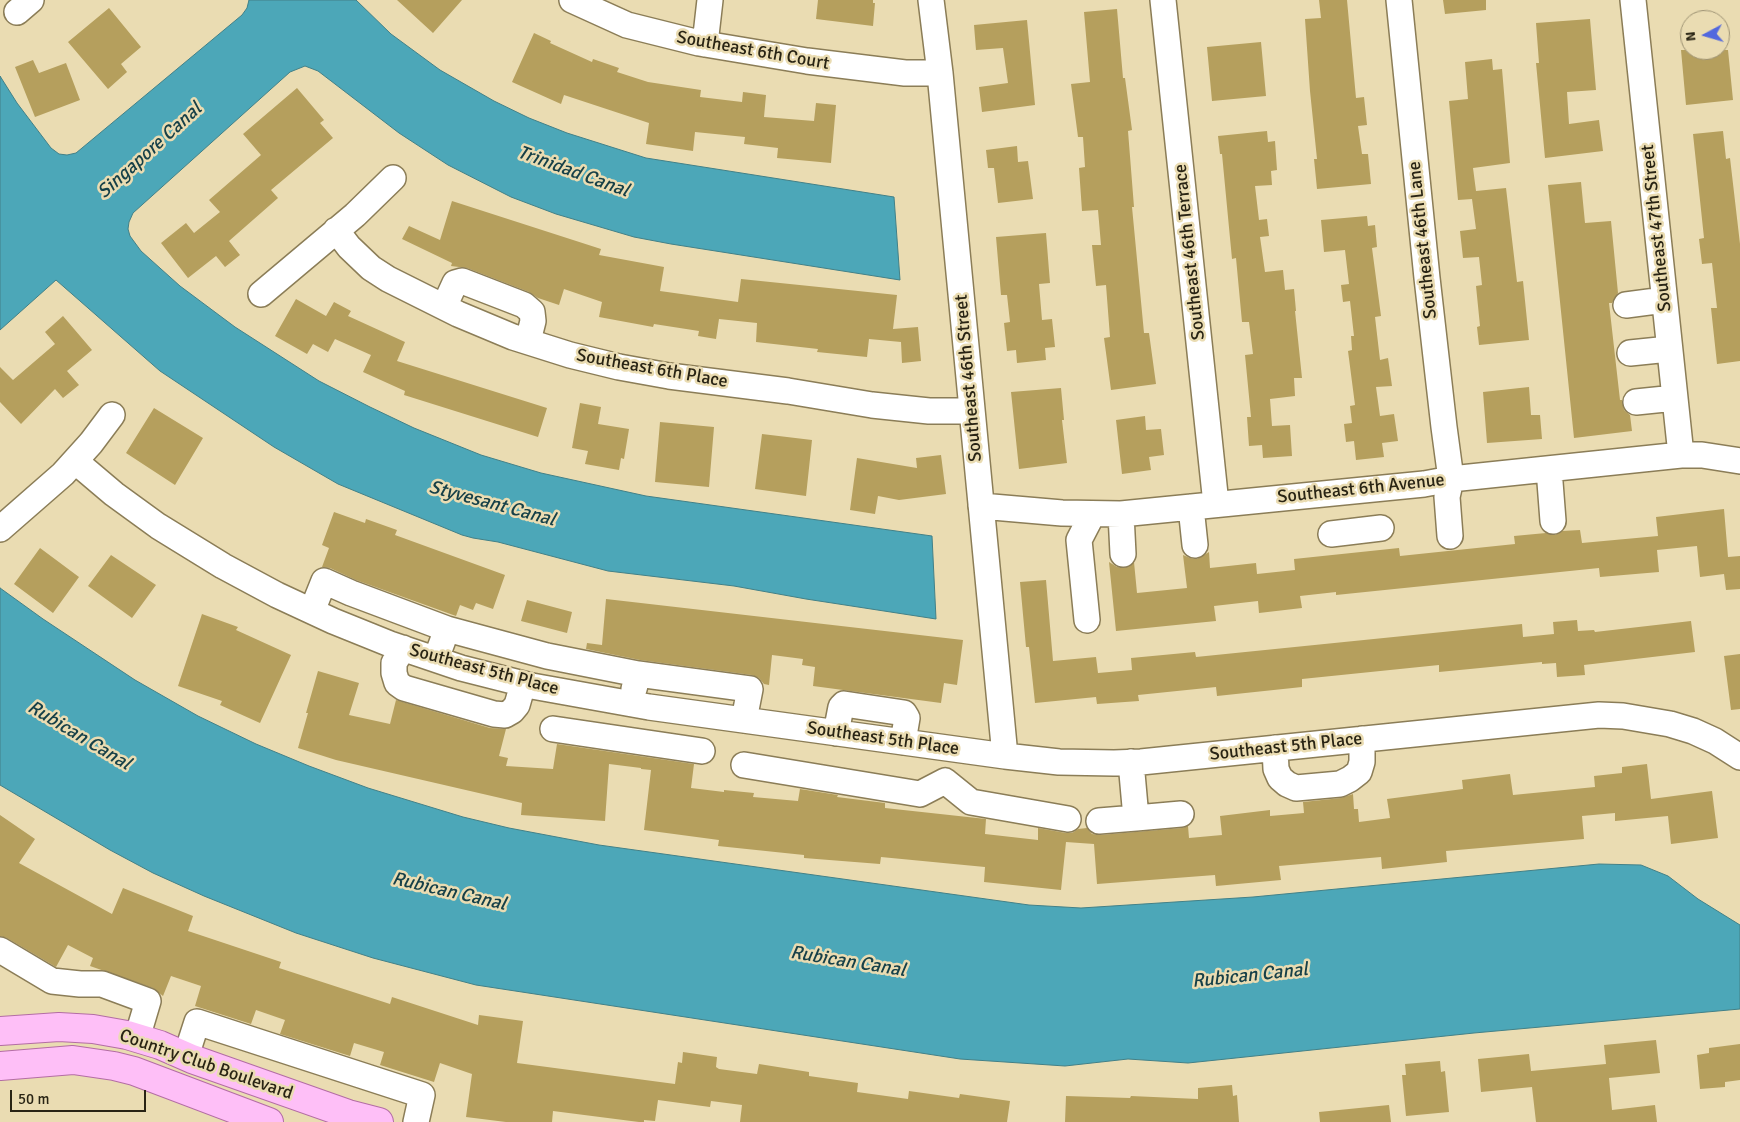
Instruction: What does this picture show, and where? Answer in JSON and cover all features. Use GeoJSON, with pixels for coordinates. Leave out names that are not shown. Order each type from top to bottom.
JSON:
{"type":"FeatureCollection","features":[{"type":"Feature","properties":{"kind":"main road","name":"Country Club Boulevard"},"geometry":{"type":"LineString","coordinates":[[0,1031],[59,1027],[93,1029],[137,1038],[348,1114],[379,1122]]}},
{"type":"Feature","properties":{"kind":"main road","name":"Country Club Boulevard"},"geometry":{"type":"LineString","coordinates":[[0,1066],[73,1060],[114,1066],[134,1071],[269,1122]]}},
{"type":"Feature","properties":{"kind":"street","name":"Southeast 6th Court"},"geometry":{"type":"LineString","coordinates":[[572,0],[627,25],[704,44],[876,70],[905,73],[940,73]]}},
{"type":"Feature","properties":{"kind":"street"},"geometry":{"type":"LineString","coordinates":[[704,44],[710,0]]}},
{"type":"Feature","properties":{"kind":"street","name":"Southeast 46th Street"},"geometry":{"type":"LineString","coordinates":[[931,0],[940,73],[1005,756]]}},
{"type":"Feature","properties":{"kind":"street","name":"Southeast 46th Terrace"},"geometry":{"type":"LineString","coordinates":[[1163,0],[1216,504]]}},
{"type":"Feature","properties":{"kind":"street","name":"Southeast 46th Lane"},"geometry":{"type":"LineString","coordinates":[[1399,0],[1429,297],[1451,479],[1447,497],[1450,536]]}},
{"type":"Feature","properties":{"kind":"street","name":"Southeast 47th Street"},"geometry":{"type":"LineString","coordinates":[[1633,0],[1680,455]]}},
{"type":"Feature","properties":{"kind":"street"},"geometry":{"type":"LineString","coordinates":[[261,294],[355,215],[393,178]]}},
{"type":"Feature","properties":{"kind":"street","name":"Southeast 6th Place"},"geometry":{"type":"LineString","coordinates":[[336,230],[349,247],[371,268],[444,307],[504,333],[570,354],[669,376],[788,391],[881,406],[929,411],[972,411]]}},
{"type":"Feature","properties":{"kind":"street"},"geometry":{"type":"LineString","coordinates":[[444,307],[455,283],[462,282],[524,305],[532,312],[533,321],[528,341]]}},
{"type":"Feature","properties":{"kind":"street"},"geometry":{"type":"LineString","coordinates":[[1626,305],[1664,300]]}},
{"type":"Feature","properties":{"kind":"street"},"geometry":{"type":"LineString","coordinates":[[1630,353],[1669,349]]}},
{"type":"Feature","properties":{"kind":"street"},"geometry":{"type":"LineString","coordinates":[[1636,402],[1674,398]]}},
{"type":"Feature","properties":{"kind":"street"},"geometry":{"type":"LineString","coordinates":[[0,529],[63,474],[91,443],[112,415]]}},
{"type":"Feature","properties":{"kind":"street","name":"Southeast 6th Avenue"},"geometry":{"type":"LineString","coordinates":[[981,506],[1092,514],[1121,514],[1424,484],[1451,479],[1680,455],[1702,455],[1740,460]]}},
{"type":"Feature","properties":{"kind":"street","name":"Southeast 5th Place"},"geometry":{"type":"LineString","coordinates":[[75,461],[114,494],[158,526],[223,566],[277,595],[312,611],[403,648],[461,668],[523,684],[636,705],[1059,762],[1131,762],[1599,715],[1623,716],[1670,724],[1693,731],[1715,741],[1740,757]]}},
{"type":"Feature","properties":{"kind":"street"},"geometry":{"type":"LineString","coordinates":[[1549,469],[1553,521]]}},
{"type":"Feature","properties":{"kind":"street"},"geometry":{"type":"LineString","coordinates":[[1354,490],[1357,531]]}},
{"type":"Feature","properties":{"kind":"street"},"geometry":{"type":"LineString","coordinates":[[1191,507],[1194,546]]}},
{"type":"Feature","properties":{"kind":"street"},"geometry":{"type":"LineString","coordinates":[[1087,620],[1079,540],[1092,514]]}},
{"type":"Feature","properties":{"kind":"street"},"geometry":{"type":"LineString","coordinates":[[1121,514],[1123,554]]}},
{"type":"Feature","properties":{"kind":"street"},"geometry":{"type":"LineString","coordinates":[[1330,534],[1381,528]]}},
{"type":"Feature","properties":{"kind":"street"},"geometry":{"type":"LineString","coordinates":[[312,611],[324,581],[447,629],[547,656],[638,674],[750,689],[744,720]]}},
{"type":"Feature","properties":{"kind":"street"},"geometry":{"type":"LineString","coordinates":[[436,659],[447,629]]}},
{"type":"Feature","properties":{"kind":"street"},"geometry":{"type":"LineString","coordinates":[[403,648],[394,663],[394,673],[397,683],[404,688],[494,714],[505,715],[517,705],[523,684]]}},
{"type":"Feature","properties":{"kind":"street"},"geometry":{"type":"LineString","coordinates":[[637,742],[636,705],[638,674]]}},
{"type":"Feature","properties":{"kind":"street"},"geometry":{"type":"LineString","coordinates":[[553,729],[702,751]]}},
{"type":"Feature","properties":{"kind":"street"},"geometry":{"type":"LineString","coordinates":[[1275,748],[1276,769],[1280,778],[1287,784],[1296,788],[1340,784],[1359,772],[1362,762],[1362,740]]}},
{"type":"Feature","properties":{"kind":"street"},"geometry":{"type":"LineString","coordinates":[[945,781],[951,748]]}},
{"type":"Feature","properties":{"kind":"street"},"geometry":{"type":"LineString","coordinates":[[1131,762],[1136,818]]}},
{"type":"Feature","properties":{"kind":"street"},"geometry":{"type":"LineString","coordinates":[[744,765],[920,794],[945,781]]}},
{"type":"Feature","properties":{"kind":"street"},"geometry":{"type":"LineString","coordinates":[[945,781],[971,802],[1068,819]]}},
{"type":"Feature","properties":{"kind":"street"},"geometry":{"type":"LineString","coordinates":[[1099,821],[1181,814]]}},
{"type":"Feature","properties":{"kind":"street"},"geometry":{"type":"LineString","coordinates":[[0,950],[52,981],[102,984],[148,1001],[137,1038]]}},
{"type":"Feature","properties":{"kind":"street"},"geometry":{"type":"LineString","coordinates":[[186,1056],[197,1022],[422,1094],[416,1122]]}},
{"type":"Feature","properties":{"kind":"water"},"geometry":{"type":"Polygon","coordinates":[[[249,0],[356,0],[391,34],[440,70],[494,101],[529,118],[567,133],[646,158],[894,197],[900,280],[634,237],[556,214],[511,197],[448,165],[399,133],[318,71],[305,66],[290,72],[133,213],[128,229],[130,236],[141,251],[180,286],[235,327],[319,381],[414,428],[481,455],[541,473],[646,496],[932,536],[936,619],[734,586],[608,571],[498,542],[462,535],[338,484],[274,447],[160,371],[56,280],[0,330],[0,76],[17,103],[51,148],[59,154],[76,153],[242,15],[247,8],[249,0]]]}},
{"type":"Feature","properties":{"kind":"water","name":"Rubican Canal"},"geometry":{"type":"Polygon","coordinates":[[[0,588],[135,680],[198,716],[256,744],[368,788],[463,817],[599,845],[1029,905],[1081,908],[1253,897],[1599,864],[1641,865],[1668,876],[1698,899],[1740,925],[1740,1009],[1474,1033],[1188,1063],[1128,1059],[1065,1066],[960,1059],[476,985],[373,958],[296,933],[204,896],[153,873],[110,850],[0,785],[0,588]]]}},
{"type":"Feature","properties":{"kind":"building"},"geometry":{"type":"Polygon","coordinates":[[[397,0],[462,0],[433,33],[397,0]]]}},
{"type":"Feature","properties":{"kind":"building"},"geometry":{"type":"Polygon","coordinates":[[[818,0],[873,0],[873,3],[875,3],[873,26],[816,19],[818,0]]]}},
{"type":"Feature","properties":{"kind":"building"},"geometry":{"type":"Polygon","coordinates":[[[1319,0],[1347,0],[1356,98],[1364,97],[1367,125],[1358,126],[1362,154],[1368,154],[1371,184],[1317,189],[1314,159],[1317,159],[1305,19],[1321,18],[1319,0]]]}},
{"type":"Feature","properties":{"kind":"building"},"geometry":{"type":"Polygon","coordinates":[[[1443,0],[1486,0],[1486,10],[1445,14],[1443,0]]]}},
{"type":"Feature","properties":{"kind":"building"},"geometry":{"type":"Polygon","coordinates":[[[109,8],[141,47],[121,64],[127,72],[108,89],[68,42],[109,8]]]}},
{"type":"Feature","properties":{"kind":"building"},"geometry":{"type":"Polygon","coordinates":[[[1117,9],[1123,78],[1125,78],[1132,130],[1128,131],[1134,207],[1132,207],[1144,333],[1149,333],[1156,384],[1111,390],[1104,338],[1110,337],[1106,285],[1096,286],[1092,245],[1101,245],[1098,210],[1082,211],[1079,168],[1085,167],[1083,137],[1078,137],[1071,84],[1090,82],[1084,12],[1117,9]]]}},
{"type":"Feature","properties":{"kind":"building"},"geometry":{"type":"Polygon","coordinates":[[[1590,19],[1596,90],[1567,92],[1569,124],[1599,120],[1603,151],[1545,158],[1536,63],[1539,63],[1536,23],[1590,19]]]}},
{"type":"Feature","properties":{"kind":"building"},"geometry":{"type":"Polygon","coordinates":[[[1027,20],[1035,105],[982,112],[979,87],[1008,83],[1003,48],[976,50],[974,25],[1027,20]]]}},
{"type":"Feature","properties":{"kind":"building"},"geometry":{"type":"Polygon","coordinates":[[[534,33],[551,41],[550,43],[592,62],[593,59],[619,68],[617,72],[648,82],[701,90],[700,97],[742,102],[743,92],[766,95],[764,117],[814,121],[816,103],[836,105],[831,163],[777,158],[778,148],[744,144],[745,137],[695,132],[693,151],[646,144],[649,123],[564,95],[561,104],[512,82],[534,33]]]}},
{"type":"Feature","properties":{"kind":"building"},"geometry":{"type":"Polygon","coordinates":[[[1261,42],[1266,96],[1212,101],[1207,47],[1261,42]]]}},
{"type":"Feature","properties":{"kind":"building"},"geometry":{"type":"Polygon","coordinates":[[[1492,59],[1493,70],[1502,69],[1510,163],[1473,168],[1476,191],[1506,188],[1517,282],[1523,281],[1529,340],[1479,345],[1477,327],[1480,326],[1476,286],[1482,285],[1479,257],[1463,258],[1460,231],[1476,229],[1472,199],[1458,200],[1449,101],[1468,99],[1465,62],[1492,59]]]}},
{"type":"Feature","properties":{"kind":"building"},"geometry":{"type":"Polygon","coordinates":[[[33,60],[39,73],[66,63],[80,100],[35,117],[15,67],[33,60]]]}},
{"type":"Feature","properties":{"kind":"building"},"geometry":{"type":"Polygon","coordinates":[[[1682,60],[1729,60],[1733,100],[1686,105],[1682,60]]]}},
{"type":"Feature","properties":{"kind":"building"},"geometry":{"type":"Polygon","coordinates":[[[297,88],[324,120],[320,123],[333,138],[271,190],[278,198],[229,241],[240,255],[225,267],[216,256],[188,278],[161,243],[186,223],[194,233],[220,212],[209,200],[261,155],[243,134],[297,88]]]}},
{"type":"Feature","properties":{"kind":"building"},"geometry":{"type":"Polygon","coordinates":[[[1267,131],[1268,142],[1275,141],[1277,170],[1271,171],[1272,185],[1255,186],[1259,220],[1267,219],[1269,236],[1260,237],[1265,272],[1283,270],[1285,290],[1294,289],[1302,378],[1294,378],[1295,396],[1270,399],[1272,426],[1290,425],[1292,456],[1263,458],[1262,445],[1249,446],[1247,417],[1251,417],[1245,355],[1253,354],[1249,322],[1242,322],[1236,258],[1232,259],[1222,154],[1220,154],[1218,136],[1267,131]]]}},
{"type":"Feature","properties":{"kind":"building"},"geometry":{"type":"Polygon","coordinates":[[[1723,131],[1726,159],[1730,158],[1740,244],[1740,361],[1717,364],[1711,308],[1717,308],[1712,263],[1702,264],[1699,239],[1704,238],[1693,134],[1723,131]]]}},
{"type":"Feature","properties":{"kind":"building"},"geometry":{"type":"Polygon","coordinates":[[[1017,146],[1018,162],[1028,161],[1033,199],[998,203],[994,168],[988,168],[986,150],[1017,146]]]}},
{"type":"Feature","properties":{"kind":"building"},"geometry":{"type":"Polygon","coordinates":[[[1581,182],[1585,223],[1611,221],[1618,293],[1612,303],[1609,303],[1620,400],[1622,400],[1624,410],[1630,415],[1632,431],[1574,438],[1548,185],[1581,182]]]}},
{"type":"Feature","properties":{"kind":"building"},"geometry":{"type":"Polygon","coordinates":[[[452,201],[601,249],[599,255],[664,267],[660,291],[738,302],[741,279],[897,295],[893,329],[918,327],[921,361],[902,363],[901,342],[869,339],[867,357],[817,352],[818,349],[756,342],[757,323],[719,319],[716,339],[698,336],[699,331],[654,324],[653,327],[599,317],[602,302],[564,289],[559,305],[538,298],[529,292],[467,268],[451,266],[452,263],[402,239],[409,226],[440,240],[452,201]]]}},
{"type":"Feature","properties":{"kind":"building"},"geometry":{"type":"Polygon","coordinates":[[[1367,216],[1368,226],[1375,225],[1377,247],[1372,248],[1381,316],[1375,317],[1380,360],[1388,358],[1392,386],[1376,387],[1380,416],[1394,414],[1398,441],[1382,443],[1384,457],[1356,460],[1354,441],[1346,442],[1344,424],[1352,423],[1350,406],[1355,405],[1348,351],[1352,350],[1351,336],[1354,336],[1350,301],[1343,302],[1341,285],[1349,284],[1345,250],[1324,252],[1321,220],[1367,216]]]}},
{"type":"Feature","properties":{"kind":"building"},"geometry":{"type":"Polygon","coordinates":[[[1046,233],[1050,283],[1039,284],[1042,320],[1052,319],[1055,347],[1045,348],[1046,360],[1017,363],[1016,350],[1007,351],[1004,323],[1010,322],[1007,295],[1001,295],[996,237],[1046,233]]]}},
{"type":"Feature","properties":{"kind":"building"},"geometry":{"type":"Polygon","coordinates":[[[296,299],[326,316],[334,302],[351,311],[348,316],[405,342],[397,361],[547,408],[538,437],[404,395],[405,391],[363,372],[371,355],[335,339],[328,352],[313,344],[307,354],[275,336],[296,299]]]}},
{"type":"Feature","properties":{"kind":"building"},"geometry":{"type":"Polygon","coordinates":[[[63,316],[92,350],[67,371],[79,385],[63,398],[55,389],[21,424],[0,402],[0,367],[13,380],[55,344],[45,332],[63,316]]]}},
{"type":"Feature","properties":{"kind":"building"},"geometry":{"type":"Polygon","coordinates":[[[1529,387],[1531,415],[1540,415],[1542,439],[1487,443],[1483,392],[1529,387]]]}},
{"type":"Feature","properties":{"kind":"building"},"geometry":{"type":"Polygon","coordinates":[[[1061,388],[1064,420],[1062,420],[1067,463],[1019,469],[1011,392],[1061,388]]]}},
{"type":"Feature","properties":{"kind":"building"},"geometry":{"type":"Polygon","coordinates":[[[580,403],[601,407],[598,424],[629,429],[624,459],[621,458],[619,470],[585,464],[588,451],[572,448],[580,403]]]}},
{"type":"Feature","properties":{"kind":"building"},"geometry":{"type":"Polygon","coordinates":[[[154,408],[203,438],[175,485],[126,453],[154,408]]]}},
{"type":"Feature","properties":{"kind":"building"},"geometry":{"type":"Polygon","coordinates":[[[1145,416],[1146,430],[1161,429],[1164,455],[1149,457],[1151,470],[1122,474],[1116,420],[1145,416]]]}},
{"type":"Feature","properties":{"kind":"building"},"geometry":{"type":"Polygon","coordinates":[[[660,422],[714,427],[709,487],[655,482],[660,422]]]}},
{"type":"Feature","properties":{"kind":"building"},"geometry":{"type":"Polygon","coordinates":[[[762,434],[812,440],[806,496],[755,489],[762,434]]]}},
{"type":"Feature","properties":{"kind":"building"},"geometry":{"type":"Polygon","coordinates":[[[941,455],[946,494],[899,500],[878,496],[875,514],[850,510],[857,458],[917,468],[916,458],[941,455]]]}},
{"type":"Feature","properties":{"kind":"building"},"geometry":{"type":"Polygon","coordinates":[[[1724,509],[1728,557],[1740,556],[1740,589],[1726,590],[1724,574],[1700,577],[1697,546],[1657,550],[1659,572],[1600,577],[1599,568],[1336,595],[1336,592],[1300,596],[1302,608],[1259,613],[1258,601],[1214,606],[1216,621],[1116,631],[1109,562],[1123,568],[1130,566],[1134,562],[1137,593],[1187,588],[1183,555],[1197,559],[1209,552],[1210,568],[1256,563],[1257,574],[1295,570],[1294,559],[1399,548],[1400,556],[1515,544],[1514,536],[1546,533],[1555,535],[1562,531],[1580,530],[1582,543],[1658,536],[1656,517],[1724,509]]]}},
{"type":"Feature","properties":{"kind":"building"},"geometry":{"type":"Polygon","coordinates":[[[334,512],[365,523],[366,519],[397,530],[395,535],[505,575],[493,609],[476,603],[473,610],[460,605],[456,616],[356,580],[330,568],[322,567],[329,548],[322,545],[334,512]]]}},
{"type":"Feature","properties":{"kind":"building"},"geometry":{"type":"Polygon","coordinates":[[[40,548],[79,577],[53,613],[14,584],[40,548]]]}},
{"type":"Feature","properties":{"kind":"building"},"geometry":{"type":"Polygon","coordinates":[[[111,555],[156,585],[132,618],[88,586],[111,555]]]}},
{"type":"Feature","properties":{"kind":"building"},"geometry":{"type":"Polygon","coordinates":[[[1046,580],[1053,661],[1096,657],[1098,673],[1132,670],[1131,658],[1195,652],[1196,657],[1522,624],[1523,637],[1554,634],[1553,622],[1577,620],[1578,631],[1594,630],[1595,632],[1691,621],[1695,652],[1584,665],[1585,675],[1557,677],[1556,663],[1542,664],[1542,662],[1439,672],[1439,665],[1302,679],[1302,687],[1217,696],[1216,687],[1138,695],[1139,701],[1097,704],[1096,697],[1035,703],[1029,647],[1026,647],[1020,582],[1046,580]]]}},
{"type":"Feature","properties":{"kind":"building"},"geometry":{"type":"Polygon","coordinates":[[[606,599],[963,640],[957,685],[944,683],[941,703],[813,686],[815,667],[802,665],[803,659],[772,655],[769,685],[764,684],[759,678],[752,675],[640,660],[586,649],[587,643],[602,645],[606,599]]]}},
{"type":"Feature","properties":{"kind":"building"},"geometry":{"type":"Polygon","coordinates":[[[527,600],[572,612],[567,633],[521,621],[527,600]]]}},
{"type":"Feature","properties":{"kind":"building"},"geometry":{"type":"Polygon","coordinates":[[[202,614],[238,627],[236,630],[291,655],[260,723],[220,705],[222,701],[178,686],[202,614]]]}},
{"type":"Feature","properties":{"kind":"building"},"geometry":{"type":"Polygon","coordinates":[[[1740,654],[1740,709],[1731,710],[1724,656],[1740,654]]]}},
{"type":"Feature","properties":{"kind":"building"},"geometry":{"type":"Polygon","coordinates":[[[318,671],[359,683],[349,715],[390,724],[396,700],[490,728],[506,729],[499,756],[508,758],[506,766],[553,769],[557,744],[694,764],[691,788],[754,793],[753,797],[798,801],[800,789],[838,795],[837,797],[885,803],[885,808],[986,819],[985,834],[1038,840],[1038,828],[1072,833],[1078,829],[1087,828],[1092,834],[1100,835],[1188,826],[1189,838],[1222,835],[1220,816],[1270,810],[1270,816],[1304,813],[1303,802],[1341,798],[1353,794],[1354,809],[1358,809],[1359,822],[1390,818],[1387,799],[1463,789],[1462,780],[1510,774],[1513,795],[1595,787],[1594,776],[1622,773],[1622,767],[1647,764],[1651,799],[1712,791],[1718,838],[1671,844],[1668,816],[1615,821],[1615,813],[1582,816],[1584,839],[1446,851],[1447,862],[1382,869],[1381,857],[1279,866],[1281,880],[1216,886],[1215,875],[1097,884],[1094,844],[1066,842],[1061,890],[984,882],[985,867],[881,857],[880,864],[804,858],[804,855],[718,846],[719,840],[644,830],[651,770],[641,768],[609,764],[605,821],[521,815],[522,803],[336,760],[298,748],[318,671]]]}},
{"type":"Feature","properties":{"kind":"building"},"geometry":{"type":"Polygon","coordinates":[[[0,815],[35,839],[19,863],[112,914],[123,888],[193,916],[188,931],[281,962],[279,968],[390,1004],[392,997],[478,1025],[479,1015],[523,1021],[517,1063],[675,1084],[678,1062],[682,1063],[683,1052],[717,1057],[716,1067],[719,1069],[757,1074],[759,1064],[809,1072],[809,1076],[858,1083],[857,1092],[908,1099],[909,1091],[959,1098],[960,1094],[1010,1101],[1007,1122],[740,1122],[742,1105],[711,1101],[710,1107],[658,1100],[655,1121],[644,1120],[644,1122],[553,1111],[552,1122],[506,1122],[466,1117],[472,1074],[440,1063],[434,1082],[380,1065],[384,1052],[354,1043],[350,1056],[280,1034],[285,1020],[256,1010],[251,1024],[195,1006],[201,986],[171,976],[163,996],[153,988],[90,966],[93,958],[68,945],[56,967],[7,938],[0,936],[0,815]]]}},
{"type":"Feature","properties":{"kind":"building"},"geometry":{"type":"Polygon","coordinates":[[[1656,1040],[1660,1073],[1609,1078],[1612,1110],[1655,1105],[1657,1122],[1536,1122],[1532,1087],[1481,1092],[1478,1059],[1529,1054],[1531,1071],[1606,1064],[1604,1045],[1656,1040]]]}},
{"type":"Feature","properties":{"kind":"building"},"geometry":{"type":"Polygon","coordinates":[[[1740,1044],[1740,1080],[1725,1082],[1725,1087],[1700,1089],[1697,1055],[1709,1053],[1709,1048],[1740,1044]]]}},
{"type":"Feature","properties":{"kind":"building"},"geometry":{"type":"Polygon","coordinates":[[[1440,1061],[1441,1072],[1445,1071],[1449,1112],[1406,1116],[1402,1075],[1406,1075],[1405,1064],[1440,1061]]]}},
{"type":"Feature","properties":{"kind":"building"},"geometry":{"type":"Polygon","coordinates":[[[1232,1085],[1233,1096],[1237,1095],[1239,1122],[1065,1122],[1066,1096],[1198,1099],[1198,1088],[1232,1085]]]}},
{"type":"Feature","properties":{"kind":"building"},"geometry":{"type":"Polygon","coordinates":[[[1389,1105],[1391,1122],[1320,1122],[1319,1112],[1389,1105]]]}},
{"type":"Feature","properties":{"kind":"water label","name":"Singapore Canal"},"geometry":{"type":"Point","coordinates":[150,151]}},
{"type":"Feature","properties":{"kind":"water label","name":"Trinidad Canal"},"geometry":{"type":"Point","coordinates":[573,172]}},
{"type":"Feature","properties":{"kind":"water label","name":"Styvesant Canal"},"geometry":{"type":"Point","coordinates":[492,504]}}]}
